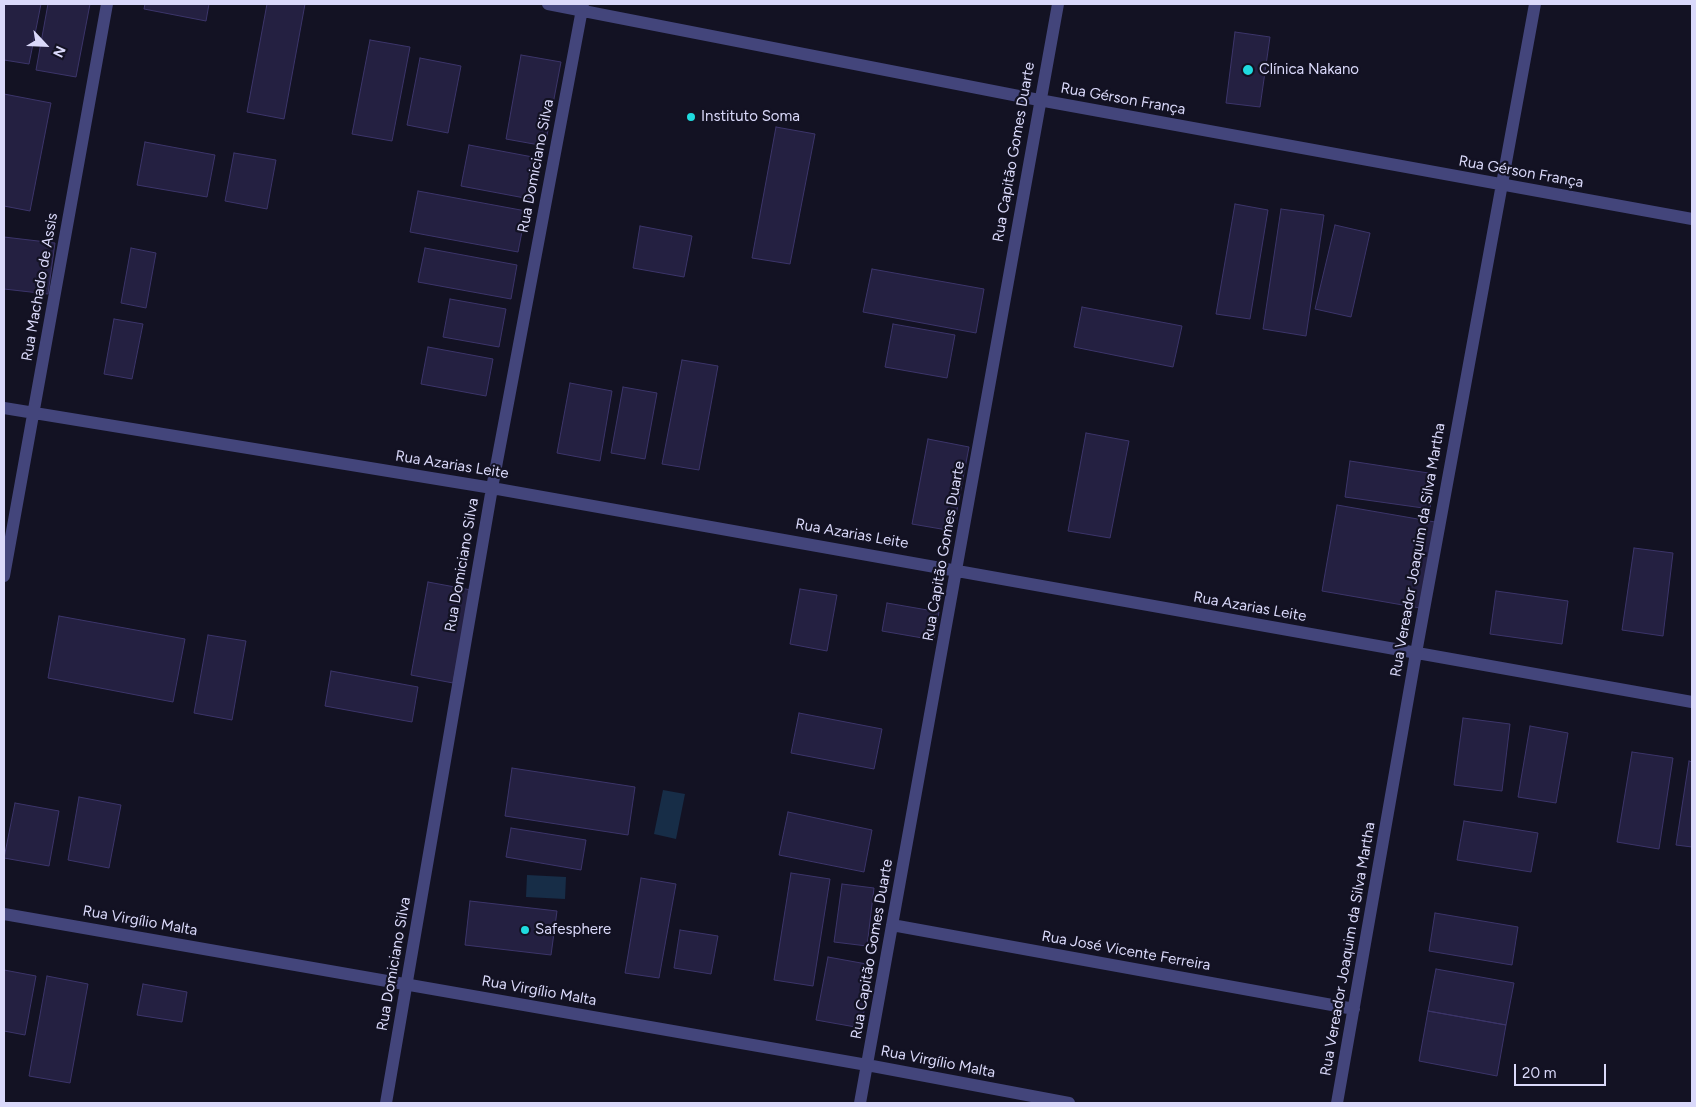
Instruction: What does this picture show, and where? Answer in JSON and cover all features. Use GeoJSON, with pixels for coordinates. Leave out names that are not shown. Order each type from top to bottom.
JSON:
{"type":"FeatureCollection","features":[{"type":"Feature","properties":{"kind":"street","name":"Rua Machado de Assis"},"geometry":{"type":"LineString","coordinates":[[4,576],[107,4]]}},
{"type":"Feature","properties":{"kind":"street","name":"Rua Gérson França"},"geometry":{"type":"LineString","coordinates":[[548,4],[582,7],[1039,100],[1692,219]]}},
{"type":"Feature","properties":{"kind":"street","name":"Rua Capitão Gomes Duarte"},"geometry":{"type":"LineString","coordinates":[[860,1103],[957,569],[1039,100],[1058,4]]}},
{"type":"Feature","properties":{"kind":"street","name":"Rua Vereador Joaquim da Silva Martha"},"geometry":{"type":"LineString","coordinates":[[1337,1103],[1500,185],[1535,4]]}},
{"type":"Feature","properties":{"kind":"street","name":"Rua Domiciano Silva"},"geometry":{"type":"LineString","coordinates":[[386,1103],[492,488],[582,7]]}},
{"type":"Feature","properties":{"kind":"street","name":"Rua Azarias Leite"},"geometry":{"type":"LineString","coordinates":[[4,408],[492,488],[957,569],[1692,702]]}},
{"type":"Feature","properties":{"kind":"street","name":"Rua Virgílio Malta"},"geometry":{"type":"LineString","coordinates":[[4,914],[867,1065],[1069,1103]]}},
{"type":"Feature","properties":{"kind":"street","name":"Rua José Vicente Ferreira"},"geometry":{"type":"LineString","coordinates":[[892,925],[1354,1009]]}},
{"type":"Feature","properties":{"kind":"water"},"geometry":{"type":"Polygon","coordinates":[[[663,790],[685,794],[676,839],[654,834],[663,790]]]}},
{"type":"Feature","properties":{"kind":"water"},"geometry":{"type":"Polygon","coordinates":[[[527,875],[566,877],[565,899],[526,897],[527,875]]]}},
{"type":"Feature","properties":{"kind":"building"},"geometry":{"type":"Polygon","coordinates":[[[4,4],[41,4],[29,64],[4,60],[4,4]]]}},
{"type":"Feature","properties":{"kind":"building"},"geometry":{"type":"Polygon","coordinates":[[[48,4],[90,4],[76,77],[36,70],[48,4]]]}},
{"type":"Feature","properties":{"kind":"building"},"geometry":{"type":"Polygon","coordinates":[[[145,4],[209,4],[206,21],[144,9],[145,4]]]}},
{"type":"Feature","properties":{"kind":"building"},"geometry":{"type":"Polygon","coordinates":[[[267,4],[305,4],[284,119],[247,112],[267,4]]]}},
{"type":"Feature","properties":{"kind":"building","name":"Clínica Nakano"},"geometry":{"type":"Polygon","coordinates":[[[1235,32],[1270,37],[1260,107],[1226,103],[1235,32]]]}},
{"type":"Feature","properties":{"kind":"building"},"geometry":{"type":"Polygon","coordinates":[[[370,40],[410,47],[392,141],[352,134],[370,40]]]}},
{"type":"Feature","properties":{"kind":"building"},"geometry":{"type":"Polygon","coordinates":[[[521,55],[561,62],[545,146],[506,139],[521,55]]]}},
{"type":"Feature","properties":{"kind":"building"},"geometry":{"type":"Polygon","coordinates":[[[420,58],[461,66],[448,133],[407,125],[420,58]]]}},
{"type":"Feature","properties":{"kind":"building"},"geometry":{"type":"Polygon","coordinates":[[[4,94],[51,103],[30,211],[4,206],[4,94]]]}},
{"type":"Feature","properties":{"kind":"building"},"geometry":{"type":"Polygon","coordinates":[[[776,127],[815,134],[790,264],[752,258],[776,127]]]}},
{"type":"Feature","properties":{"kind":"building"},"geometry":{"type":"Polygon","coordinates":[[[145,142],[215,155],[207,197],[137,185],[145,142]]]}},
{"type":"Feature","properties":{"kind":"building"},"geometry":{"type":"Polygon","coordinates":[[[469,145],[538,158],[530,199],[461,186],[469,145]]]}},
{"type":"Feature","properties":{"kind":"building"},"geometry":{"type":"Polygon","coordinates":[[[234,153],[276,160],[267,209],[225,201],[234,153]]]}},
{"type":"Feature","properties":{"kind":"building"},"geometry":{"type":"Polygon","coordinates":[[[418,191],[526,211],[518,252],[410,232],[418,191]]]}},
{"type":"Feature","properties":{"kind":"building"},"geometry":{"type":"Polygon","coordinates":[[[1235,204],[1268,210],[1250,319],[1216,314],[1235,204]]]}},
{"type":"Feature","properties":{"kind":"building"},"geometry":{"type":"Polygon","coordinates":[[[1281,209],[1324,215],[1306,336],[1263,329],[1281,209]]]}},
{"type":"Feature","properties":{"kind":"building"},"geometry":{"type":"Polygon","coordinates":[[[1335,225],[1370,233],[1351,317],[1315,309],[1335,225]]]}},
{"type":"Feature","properties":{"kind":"building"},"geometry":{"type":"Polygon","coordinates":[[[640,226],[692,236],[684,277],[633,268],[640,226]]]}},
{"type":"Feature","properties":{"kind":"building"},"geometry":{"type":"Polygon","coordinates":[[[4,237],[55,243],[48,294],[4,289],[4,237]]]}},
{"type":"Feature","properties":{"kind":"building"},"geometry":{"type":"Polygon","coordinates":[[[131,248],[156,253],[146,308],[121,303],[131,248]]]}},
{"type":"Feature","properties":{"kind":"building"},"geometry":{"type":"Polygon","coordinates":[[[425,248],[517,265],[511,299],[418,282],[425,248]]]}},
{"type":"Feature","properties":{"kind":"building"},"geometry":{"type":"Polygon","coordinates":[[[872,269],[984,289],[976,333],[863,312],[872,269]]]}},
{"type":"Feature","properties":{"kind":"building"},"geometry":{"type":"Polygon","coordinates":[[[450,299],[506,309],[499,347],[443,337],[450,299]]]}},
{"type":"Feature","properties":{"kind":"building"},"geometry":{"type":"Polygon","coordinates":[[[1082,307],[1182,326],[1173,367],[1074,347],[1082,307]]]}},
{"type":"Feature","properties":{"kind":"building"},"geometry":{"type":"Polygon","coordinates":[[[114,319],[143,324],[132,379],[104,374],[114,319]]]}},
{"type":"Feature","properties":{"kind":"building"},"geometry":{"type":"Polygon","coordinates":[[[893,324],[955,335],[947,378],[885,367],[893,324]]]}},
{"type":"Feature","properties":{"kind":"building"},"geometry":{"type":"Polygon","coordinates":[[[428,347],[493,359],[486,396],[421,384],[428,347]]]}},
{"type":"Feature","properties":{"kind":"building"},"geometry":{"type":"Polygon","coordinates":[[[682,360],[718,366],[699,470],[662,464],[682,360]]]}},
{"type":"Feature","properties":{"kind":"building"},"geometry":{"type":"Polygon","coordinates":[[[570,383],[612,391],[600,461],[557,453],[570,383]]]}},
{"type":"Feature","properties":{"kind":"building"},"geometry":{"type":"Polygon","coordinates":[[[623,387],[657,393],[645,459],[611,453],[623,387]]]}},
{"type":"Feature","properties":{"kind":"building"},"geometry":{"type":"Polygon","coordinates":[[[1086,433],[1129,441],[1110,538],[1068,531],[1086,433]]]}},
{"type":"Feature","properties":{"kind":"building"},"geometry":{"type":"Polygon","coordinates":[[[928,439],[969,447],[953,531],[912,524],[928,439]]]}},
{"type":"Feature","properties":{"kind":"building"},"geometry":{"type":"Polygon","coordinates":[[[1350,461],[1435,474],[1430,509],[1345,497],[1350,461]]]}},
{"type":"Feature","properties":{"kind":"building"},"geometry":{"type":"Polygon","coordinates":[[[1337,505],[1435,522],[1420,608],[1322,591],[1337,505]]]}},
{"type":"Feature","properties":{"kind":"building"},"geometry":{"type":"Polygon","coordinates":[[[1634,548],[1673,553],[1663,636],[1622,630],[1634,548]]]}},
{"type":"Feature","properties":{"kind":"building"},"geometry":{"type":"Polygon","coordinates":[[[428,582],[471,590],[453,683],[411,675],[428,582]]]}},
{"type":"Feature","properties":{"kind":"building"},"geometry":{"type":"Polygon","coordinates":[[[800,589],[837,595],[827,651],[790,644],[800,589]]]}},
{"type":"Feature","properties":{"kind":"building"},"geometry":{"type":"Polygon","coordinates":[[[1496,591],[1568,601],[1562,644],[1490,634],[1496,591]]]}},
{"type":"Feature","properties":{"kind":"building"},"geometry":{"type":"Polygon","coordinates":[[[887,603],[939,612],[934,640],[882,631],[887,603]]]}},
{"type":"Feature","properties":{"kind":"building"},"geometry":{"type":"Polygon","coordinates":[[[59,616],[185,639],[173,702],[48,678],[59,616]]]}},
{"type":"Feature","properties":{"kind":"building"},"geometry":{"type":"Polygon","coordinates":[[[208,635],[246,641],[232,720],[194,713],[208,635]]]}},
{"type":"Feature","properties":{"kind":"building"},"geometry":{"type":"Polygon","coordinates":[[[331,671],[418,687],[412,722],[325,706],[331,671]]]}},
{"type":"Feature","properties":{"kind":"building"},"geometry":{"type":"Polygon","coordinates":[[[799,713],[882,729],[874,769],[791,753],[799,713]]]}},
{"type":"Feature","properties":{"kind":"building"},"geometry":{"type":"Polygon","coordinates":[[[1463,718],[1510,724],[1502,791],[1454,785],[1463,718]]]}},
{"type":"Feature","properties":{"kind":"building"},"geometry":{"type":"Polygon","coordinates":[[[1530,726],[1568,733],[1556,803],[1518,797],[1530,726]]]}},
{"type":"Feature","properties":{"kind":"building"},"geometry":{"type":"Polygon","coordinates":[[[1632,752],[1673,758],[1659,849],[1617,842],[1632,752]]]}},
{"type":"Feature","properties":{"kind":"building"},"geometry":{"type":"Polygon","coordinates":[[[1689,761],[1692,762],[1692,847],[1676,845],[1689,761]]]}},
{"type":"Feature","properties":{"kind":"building"},"geometry":{"type":"Polygon","coordinates":[[[512,768],[635,787],[628,835],[505,816],[512,768]]]}},
{"type":"Feature","properties":{"kind":"building"},"geometry":{"type":"Polygon","coordinates":[[[79,797],[121,805],[109,868],[68,860],[79,797]]]}},
{"type":"Feature","properties":{"kind":"building"},"geometry":{"type":"Polygon","coordinates":[[[15,803],[59,811],[49,866],[4,858],[15,803]]]}},
{"type":"Feature","properties":{"kind":"building"},"geometry":{"type":"Polygon","coordinates":[[[788,812],[872,830],[864,872],[779,855],[788,812]]]}},
{"type":"Feature","properties":{"kind":"building"},"geometry":{"type":"Polygon","coordinates":[[[1464,821],[1538,833],[1531,872],[1457,860],[1464,821]]]}},
{"type":"Feature","properties":{"kind":"building"},"geometry":{"type":"Polygon","coordinates":[[[511,828],[586,840],[581,870],[506,857],[511,828]]]}},
{"type":"Feature","properties":{"kind":"building"},"geometry":{"type":"Polygon","coordinates":[[[791,873],[830,879],[813,986],[774,980],[791,873]]]}},
{"type":"Feature","properties":{"kind":"building"},"geometry":{"type":"Polygon","coordinates":[[[641,878],[676,884],[659,978],[625,973],[641,878]]]}},
{"type":"Feature","properties":{"kind":"building"},"geometry":{"type":"Polygon","coordinates":[[[842,884],[874,888],[867,946],[834,942],[842,884]]]}},
{"type":"Feature","properties":{"kind":"building"},"geometry":{"type":"Polygon","coordinates":[[[470,901],[557,911],[551,955],[465,945],[470,901]]]}},
{"type":"Feature","properties":{"kind":"building"},"geometry":{"type":"Polygon","coordinates":[[[1435,913],[1518,927],[1512,965],[1429,951],[1435,913]]]}},
{"type":"Feature","properties":{"kind":"building"},"geometry":{"type":"Polygon","coordinates":[[[680,930],[718,936],[711,974],[674,968],[680,930]]]}},
{"type":"Feature","properties":{"kind":"building"},"geometry":{"type":"Polygon","coordinates":[[[828,957],[872,965],[861,1028],[816,1020],[828,957]]]}},
{"type":"Feature","properties":{"kind":"building"},"geometry":{"type":"Polygon","coordinates":[[[1436,969],[1514,983],[1506,1025],[1428,1011],[1436,969]]]}},
{"type":"Feature","properties":{"kind":"building"},"geometry":{"type":"Polygon","coordinates":[[[4,970],[36,976],[25,1035],[4,1031],[4,970]]]}},
{"type":"Feature","properties":{"kind":"building"},"geometry":{"type":"Polygon","coordinates":[[[47,976],[88,984],[70,1083],[29,1076],[47,976]]]}},
{"type":"Feature","properties":{"kind":"building"},"geometry":{"type":"Polygon","coordinates":[[[143,984],[187,992],[182,1022],[137,1015],[143,984]]]}},
{"type":"Feature","properties":{"kind":"building"},"geometry":{"type":"Polygon","coordinates":[[[1428,1011],[1506,1025],[1497,1076],[1419,1061],[1428,1011]]]}},
{"type":"Feature","properties":{"kind":"place","name":"Clínica Nakano"},"geometry":{"type":"Point","coordinates":[1248,70]}},
{"type":"Feature","properties":{"kind":"place","name":"Instituto Soma"},"geometry":{"type":"Point","coordinates":[691,117]}},
{"type":"Feature","properties":{"kind":"place","name":"Safesphere"},"geometry":{"type":"Point","coordinates":[525,930]}}]}
